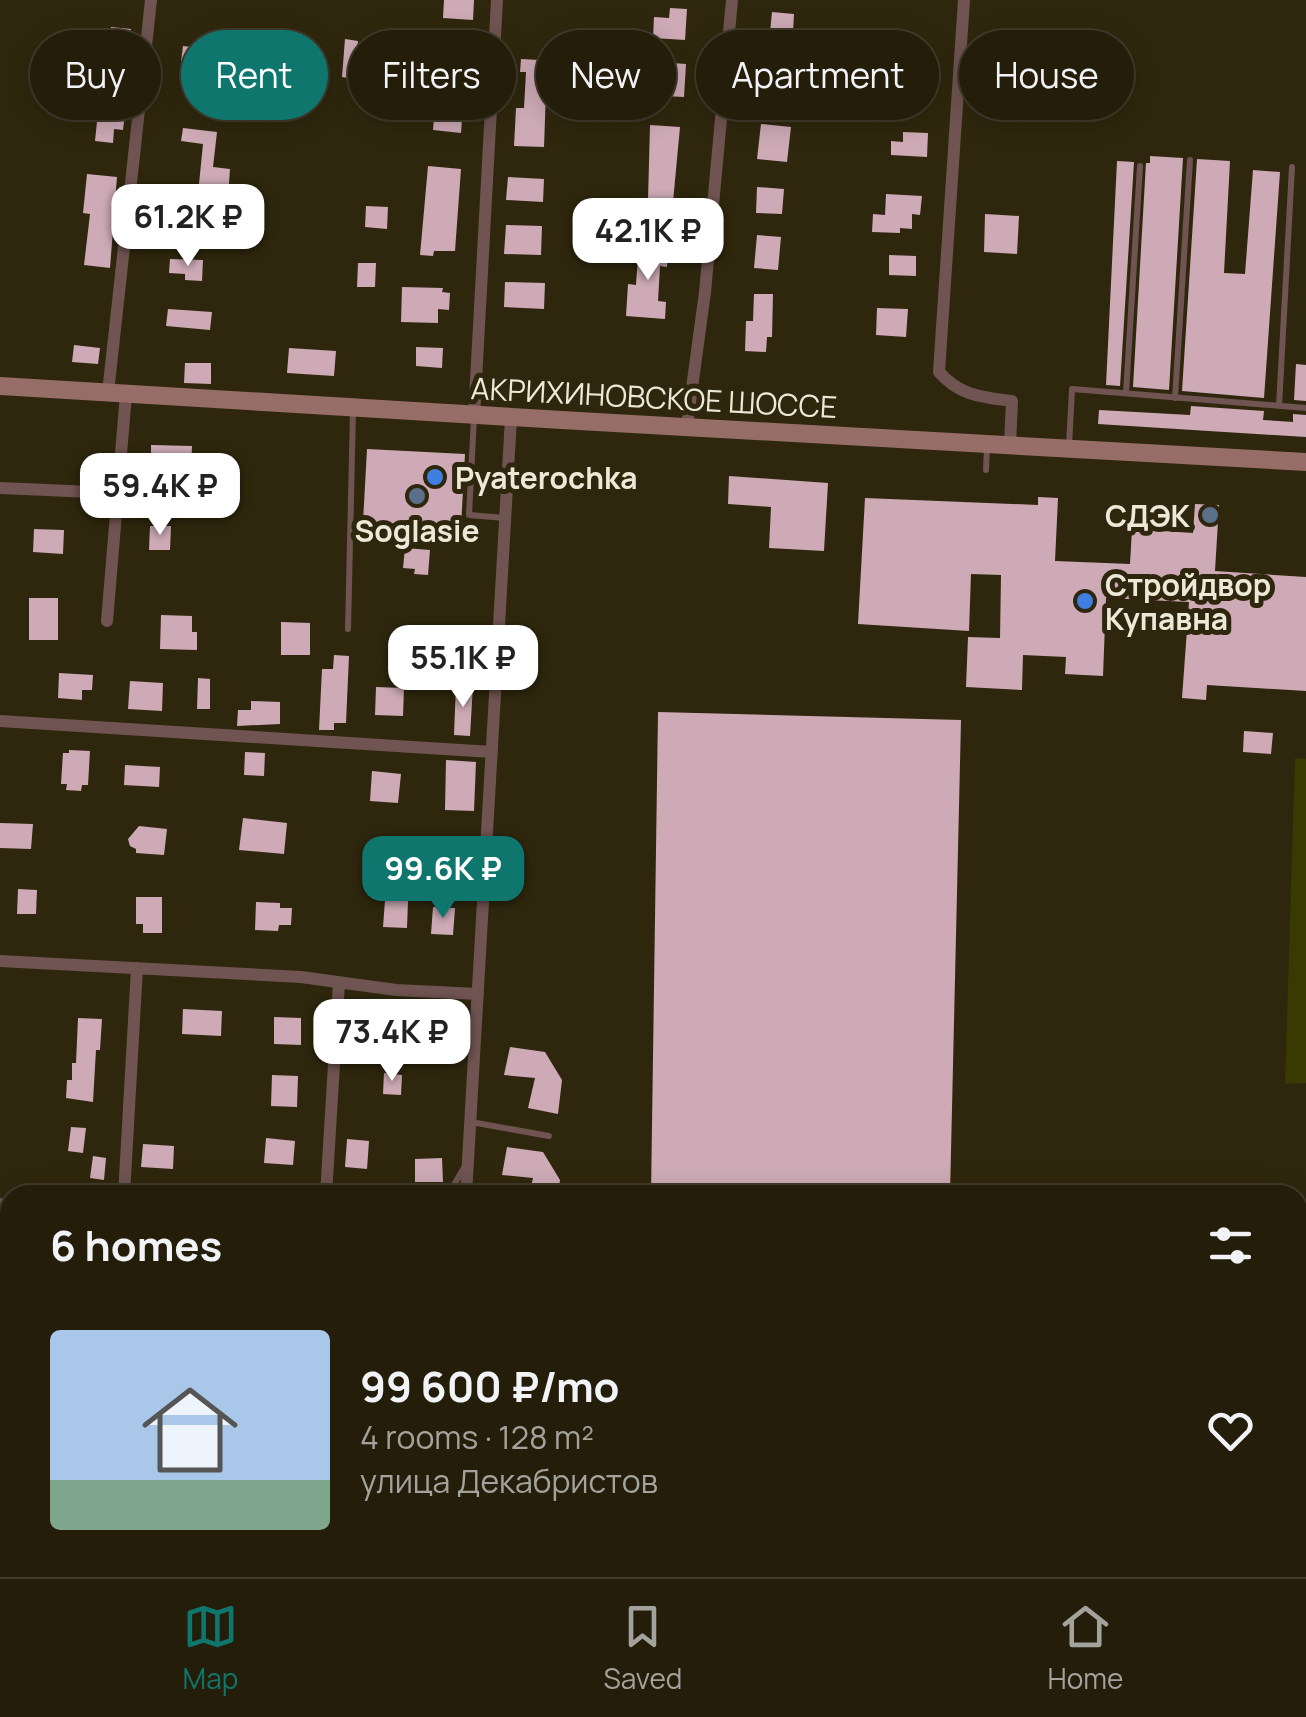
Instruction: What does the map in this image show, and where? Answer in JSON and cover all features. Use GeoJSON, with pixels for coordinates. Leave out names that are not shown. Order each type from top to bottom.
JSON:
{"type":"FeatureCollection","features":[{"type":"Feature","properties":{"kind":"main road","name":"АКРИХИНОВСКОЕ ШОССЕ"},"geometry":{"type":"LineString","coordinates":[[0,386],[353,410],[687,425],[1306,462]]}},
{"type":"Feature","properties":{"kind":"street"},"geometry":{"type":"LineString","coordinates":[[108,621],[117,394],[152,0]]}},
{"type":"Feature","properties":{"kind":"street"},"geometry":{"type":"LineString","coordinates":[[474,416],[498,0]]}},
{"type":"Feature","properties":{"kind":"street"},"geometry":{"type":"LineString","coordinates":[[687,425],[707,276],[732,0]]}},
{"type":"Feature","properties":{"kind":"street"},"geometry":{"type":"LineString","coordinates":[[964,0],[939,372],[952,387],[970,396],[1012,401],[1010,444]]}},
{"type":"Feature","properties":{"kind":"street"},"geometry":{"type":"LineString","coordinates":[[467,1185],[511,418]]}},
{"type":"Feature","properties":{"kind":"street"},"geometry":{"type":"LineString","coordinates":[[0,488],[116,494]]}},
{"type":"Feature","properties":{"kind":"street"},"geometry":{"type":"LineString","coordinates":[[0,721],[492,752]]}},
{"type":"Feature","properties":{"kind":"street"},"geometry":{"type":"LineString","coordinates":[[0,962],[302,977],[396,990],[478,994]]}},
{"type":"Feature","properties":{"kind":"street"},"geometry":{"type":"LineString","coordinates":[[125,1185],[137,968]]}},
{"type":"Feature","properties":{"kind":"street"},"geometry":{"type":"LineString","coordinates":[[327,1185],[339,983]]}},
{"type":"Feature","properties":{"kind":"lane"},"geometry":{"type":"LineString","coordinates":[[1175,398],[1190,160]]}},
{"type":"Feature","properties":{"kind":"lane"},"geometry":{"type":"LineString","coordinates":[[1126,394],[1140,166]]}},
{"type":"Feature","properties":{"kind":"lane"},"geometry":{"type":"LineString","coordinates":[[1279,406],[1292,168]]}},
{"type":"Feature","properties":{"kind":"lane"},"geometry":{"type":"LineString","coordinates":[[1068,448],[1072,389],[1306,408]]}},
{"type":"Feature","properties":{"kind":"lane"},"geometry":{"type":"LineString","coordinates":[[348,629],[353,410]]}},
{"type":"Feature","properties":{"kind":"lane"},"geometry":{"type":"LineString","coordinates":[[474,416],[468,515],[505,518]]}},
{"type":"Feature","properties":{"kind":"lane"},"geometry":{"type":"LineString","coordinates":[[986,470],[987,442]]}},
{"type":"Feature","properties":{"kind":"lane"},"geometry":{"type":"LineString","coordinates":[[470,1122],[548,1136]]}},
{"type":"Feature","properties":{"kind":"lane"},"geometry":{"type":"LineString","coordinates":[[454,1185],[468,1161]]}},
{"type":"Feature","properties":{"kind":"shaded area"},"geometry":{"type":"Polygon","coordinates":[[[1295,758],[1306,759],[1306,1083],[1285,1084],[1295,758]]]}},
{"type":"Feature","properties":{"kind":"building"},"geometry":{"type":"Polygon","coordinates":[[[444,0],[474,0],[473,20],[443,18],[444,0]]]}},
{"type":"Feature","properties":{"kind":"building"},"geometry":{"type":"Polygon","coordinates":[[[670,8],[687,9],[685,40],[676,39],[676,30],[653,30],[654,17],[669,18],[670,8]]]}},
{"type":"Feature","properties":{"kind":"building"},"geometry":{"type":"Polygon","coordinates":[[[772,12],[794,14],[793,30],[770,30],[772,12]]]}},
{"type":"Feature","properties":{"kind":"building"},"geometry":{"type":"Polygon","coordinates":[[[345,39],[348,78],[342,77],[345,39]]]}},
{"type":"Feature","properties":{"kind":"building"},"geometry":{"type":"Polygon","coordinates":[[[521,59],[536,60],[536,120],[545,120],[544,147],[514,146],[516,108],[524,108],[526,72],[520,72],[521,59]]]}},
{"type":"Feature","properties":{"kind":"building"},"geometry":{"type":"Polygon","coordinates":[[[676,63],[686,64],[684,97],[676,97],[676,63]]]}},
{"type":"Feature","properties":{"kind":"building"},"geometry":{"type":"Polygon","coordinates":[[[97,120],[124,120],[123,130],[114,129],[113,143],[95,141],[97,120]]]}},
{"type":"Feature","properties":{"kind":"building"},"geometry":{"type":"Polygon","coordinates":[[[434,120],[462,120],[461,133],[433,130],[434,120]]]}},
{"type":"Feature","properties":{"kind":"building"},"geometry":{"type":"Polygon","coordinates":[[[761,124],[791,127],[787,162],[757,159],[761,124]]]}},
{"type":"Feature","properties":{"kind":"building"},"geometry":{"type":"Polygon","coordinates":[[[650,125],[680,127],[673,202],[648,200],[650,125]]]}},
{"type":"Feature","properties":{"kind":"building"},"geometry":{"type":"Polygon","coordinates":[[[183,128],[217,132],[213,167],[230,169],[228,197],[198,194],[203,144],[181,141],[183,128]]]}},
{"type":"Feature","properties":{"kind":"building"},"geometry":{"type":"Polygon","coordinates":[[[903,132],[928,133],[927,157],[891,155],[891,141],[903,142],[903,132]]]}},
{"type":"Feature","properties":{"kind":"building"},"geometry":{"type":"Polygon","coordinates":[[[1150,156],[1183,158],[1169,390],[1133,387],[1146,163],[1150,163],[1150,156]]]}},
{"type":"Feature","properties":{"kind":"building"},"geometry":{"type":"Polygon","coordinates":[[[1197,159],[1230,161],[1224,273],[1245,274],[1253,170],[1280,172],[1264,398],[1182,391],[1197,159]]]}},
{"type":"Feature","properties":{"kind":"building"},"geometry":{"type":"Polygon","coordinates":[[[1117,161],[1134,162],[1120,386],[1106,385],[1117,161]]]}},
{"type":"Feature","properties":{"kind":"building"},"geometry":{"type":"Polygon","coordinates":[[[428,166],[461,169],[455,251],[434,251],[433,256],[420,255],[428,166]]]}},
{"type":"Feature","properties":{"kind":"building"},"geometry":{"type":"Polygon","coordinates":[[[87,174],[117,177],[110,268],[84,265],[90,214],[83,213],[87,174]]]}},
{"type":"Feature","properties":{"kind":"building"},"geometry":{"type":"Polygon","coordinates":[[[508,177],[544,179],[543,202],[506,200],[508,177]]]}},
{"type":"Feature","properties":{"kind":"building"},"geometry":{"type":"Polygon","coordinates":[[[757,187],[784,189],[782,214],[756,213],[757,187]]]}},
{"type":"Feature","properties":{"kind":"building"},"geometry":{"type":"Polygon","coordinates":[[[886,194],[922,196],[920,215],[912,214],[912,229],[900,228],[900,233],[872,232],[873,214],[885,215],[886,194]]]}},
{"type":"Feature","properties":{"kind":"building"},"geometry":{"type":"Polygon","coordinates":[[[366,206],[388,207],[387,229],[365,227],[366,206]]]}},
{"type":"Feature","properties":{"kind":"building"},"geometry":{"type":"Polygon","coordinates":[[[985,214],[1019,216],[1017,254],[984,252],[985,214]]]}},
{"type":"Feature","properties":{"kind":"building"},"geometry":{"type":"Polygon","coordinates":[[[204,218],[234,221],[232,245],[201,242],[204,218]]]}},
{"type":"Feature","properties":{"kind":"building"},"geometry":{"type":"Polygon","coordinates":[[[506,225],[542,226],[541,255],[504,254],[506,225]]]}},
{"type":"Feature","properties":{"kind":"building"},"geometry":{"type":"Polygon","coordinates":[[[757,235],[781,237],[778,270],[754,268],[757,235]]]}},
{"type":"Feature","properties":{"kind":"building"},"geometry":{"type":"Polygon","coordinates":[[[639,243],[669,245],[667,267],[660,266],[658,301],[666,302],[665,319],[626,316],[628,284],[636,285],[639,243]]]}},
{"type":"Feature","properties":{"kind":"building"},"geometry":{"type":"Polygon","coordinates":[[[889,255],[916,256],[916,276],[889,275],[889,255]]]}},
{"type":"Feature","properties":{"kind":"building"},"geometry":{"type":"Polygon","coordinates":[[[170,259],[203,260],[202,281],[185,280],[185,274],[169,273],[170,259]]]}},
{"type":"Feature","properties":{"kind":"building"},"geometry":{"type":"Polygon","coordinates":[[[358,263],[376,263],[375,287],[357,287],[358,263]]]}},
{"type":"Feature","properties":{"kind":"building"},"geometry":{"type":"Polygon","coordinates":[[[505,282],[545,283],[544,309],[504,307],[505,282]]]}},
{"type":"Feature","properties":{"kind":"building"},"geometry":{"type":"Polygon","coordinates":[[[402,287],[443,288],[442,292],[450,293],[449,310],[438,309],[438,323],[401,322],[402,287]]]}},
{"type":"Feature","properties":{"kind":"building"},"geometry":{"type":"Polygon","coordinates":[[[754,294],[773,294],[772,337],[767,337],[766,352],[745,351],[746,321],[753,321],[754,294]]]}},
{"type":"Feature","properties":{"kind":"building"},"geometry":{"type":"Polygon","coordinates":[[[877,308],[908,309],[906,337],[876,335],[877,308]]]}},
{"type":"Feature","properties":{"kind":"building"},"geometry":{"type":"Polygon","coordinates":[[[168,309],[212,312],[210,330],[166,326],[168,309]]]}},
{"type":"Feature","properties":{"kind":"building"},"geometry":{"type":"Polygon","coordinates":[[[74,345],[100,348],[98,364],[72,362],[74,345]]]}},
{"type":"Feature","properties":{"kind":"building"},"geometry":{"type":"Polygon","coordinates":[[[416,347],[443,348],[442,368],[416,366],[416,347]]]}},
{"type":"Feature","properties":{"kind":"building"},"geometry":{"type":"Polygon","coordinates":[[[289,348],[336,351],[334,376],[287,373],[289,348]]]}},
{"type":"Feature","properties":{"kind":"building"},"geometry":{"type":"Polygon","coordinates":[[[185,363],[211,363],[211,384],[184,383],[185,363]]]}},
{"type":"Feature","properties":{"kind":"building"},"geometry":{"type":"Polygon","coordinates":[[[1296,364],[1306,365],[1306,401],[1294,400],[1296,364]]]}},
{"type":"Feature","properties":{"kind":"building"},"geometry":{"type":"Polygon","coordinates":[[[1191,406],[1264,411],[1263,420],[1293,422],[1293,414],[1306,415],[1306,437],[1098,424],[1099,410],[1190,415],[1191,406]]]}},
{"type":"Feature","properties":{"kind":"building"},"geometry":{"type":"Polygon","coordinates":[[[151,445],[192,446],[191,468],[169,467],[169,461],[151,460],[151,445]]]}},
{"type":"Feature","properties":{"kind":"building"},"geometry":{"type":"Polygon","coordinates":[[[367,449],[465,454],[461,527],[363,522],[367,449]]]}},
{"type":"Feature","properties":{"kind":"building"},"geometry":{"type":"Polygon","coordinates":[[[729,476],[828,483],[824,551],[769,548],[771,507],[728,504],[729,476]]]}},
{"type":"Feature","properties":{"kind":"building"},"geometry":{"type":"Polygon","coordinates":[[[1038,497],[1058,498],[1055,561],[1130,564],[1132,529],[1193,533],[1195,504],[1219,505],[1215,571],[1306,577],[1306,691],[1207,685],[1206,700],[1182,698],[1189,602],[1106,598],[1103,676],[1065,674],[1066,657],[1023,655],[1022,690],[966,687],[968,637],[1000,638],[1001,575],[971,574],[969,631],[858,624],[865,498],[1038,505],[1038,497]]]}},
{"type":"Feature","properties":{"kind":"building"},"geometry":{"type":"Polygon","coordinates":[[[150,526],[171,526],[170,550],[149,550],[150,526]]]}},
{"type":"Feature","properties":{"kind":"building"},"geometry":{"type":"Polygon","coordinates":[[[34,529],[64,530],[63,554],[33,552],[34,529]]]}},
{"type":"Feature","properties":{"kind":"building"},"geometry":{"type":"Polygon","coordinates":[[[405,548],[430,550],[428,575],[403,568],[405,548]]]}},
{"type":"Feature","properties":{"kind":"building"},"geometry":{"type":"Polygon","coordinates":[[[29,598],[58,598],[58,640],[29,640],[29,598]]]}},
{"type":"Feature","properties":{"kind":"building"},"geometry":{"type":"Polygon","coordinates":[[[161,615],[192,616],[197,650],[160,649],[161,615]]]}},
{"type":"Feature","properties":{"kind":"building"},"geometry":{"type":"Polygon","coordinates":[[[281,622],[310,623],[310,655],[281,655],[281,622]]]}},
{"type":"Feature","properties":{"kind":"building"},"geometry":{"type":"Polygon","coordinates":[[[334,655],[349,656],[346,723],[334,723],[334,730],[319,730],[322,669],[333,669],[334,655]]]}},
{"type":"Feature","properties":{"kind":"building"},"geometry":{"type":"Polygon","coordinates":[[[59,673],[93,675],[92,690],[82,690],[82,700],[58,698],[59,673]]]}},
{"type":"Feature","properties":{"kind":"building"},"geometry":{"type":"Polygon","coordinates":[[[198,678],[210,679],[210,709],[197,709],[198,678]]]}},
{"type":"Feature","properties":{"kind":"building"},"geometry":{"type":"Polygon","coordinates":[[[130,681],[163,683],[162,711],[128,709],[130,681]]]}},
{"type":"Feature","properties":{"kind":"building"},"geometry":{"type":"Polygon","coordinates":[[[456,684],[473,685],[470,736],[454,735],[456,684]]]}},
{"type":"Feature","properties":{"kind":"building"},"geometry":{"type":"Polygon","coordinates":[[[376,687],[404,688],[403,716],[375,715],[376,687]]]}},
{"type":"Feature","properties":{"kind":"building"},"geometry":{"type":"Polygon","coordinates":[[[251,701],[280,702],[280,724],[237,726],[238,710],[251,710],[251,701]]]}},
{"type":"Feature","properties":{"kind":"building"},"geometry":{"type":"Polygon","coordinates":[[[658,712],[961,720],[950,1185],[651,1185],[658,712]]]}},
{"type":"Feature","properties":{"kind":"building"},"geometry":{"type":"Polygon","coordinates":[[[1244,731],[1273,733],[1271,754],[1243,752],[1244,731]]]}},
{"type":"Feature","properties":{"kind":"building"},"geometry":{"type":"Polygon","coordinates":[[[90,751],[88,785],[82,785],[81,791],[66,790],[67,784],[61,784],[63,753],[90,751]]]}},
{"type":"Feature","properties":{"kind":"building"},"geometry":{"type":"Polygon","coordinates":[[[245,752],[265,753],[264,776],[244,775],[245,752]]]}},
{"type":"Feature","properties":{"kind":"building"},"geometry":{"type":"Polygon","coordinates":[[[446,760],[476,762],[474,811],[445,810],[446,760]]]}},
{"type":"Feature","properties":{"kind":"building"},"geometry":{"type":"Polygon","coordinates":[[[125,765],[160,767],[159,787],[124,785],[125,765]]]}},
{"type":"Feature","properties":{"kind":"building"},"geometry":{"type":"Polygon","coordinates":[[[372,771],[401,774],[398,803],[370,801],[372,771]]]}},
{"type":"Feature","properties":{"kind":"building"},"geometry":{"type":"Polygon","coordinates":[[[243,818],[287,823],[284,854],[239,850],[243,818]]]}},
{"type":"Feature","properties":{"kind":"building"},"geometry":{"type":"Polygon","coordinates":[[[0,823],[33,824],[31,849],[0,848],[0,823]]]}},
{"type":"Feature","properties":{"kind":"building"},"geometry":{"type":"Polygon","coordinates":[[[139,826],[167,829],[164,855],[136,853],[128,839],[139,826]]]}},
{"type":"Feature","properties":{"kind":"building"},"geometry":{"type":"Polygon","coordinates":[[[379,848],[448,854],[447,875],[377,873],[379,848]]]}},
{"type":"Feature","properties":{"kind":"building"},"geometry":{"type":"Polygon","coordinates":[[[18,889],[37,890],[36,914],[17,914],[18,889]]]}},
{"type":"Feature","properties":{"kind":"building"},"geometry":{"type":"Polygon","coordinates":[[[136,897],[162,897],[162,933],[143,933],[143,924],[136,924],[136,897]]]}},
{"type":"Feature","properties":{"kind":"building"},"geometry":{"type":"Polygon","coordinates":[[[385,900],[408,901],[407,928],[383,927],[385,900]]]}},
{"type":"Feature","properties":{"kind":"building"},"geometry":{"type":"Polygon","coordinates":[[[256,902],[292,908],[291,925],[279,925],[278,931],[255,930],[256,902]]]}},
{"type":"Feature","properties":{"kind":"building"},"geometry":{"type":"Polygon","coordinates":[[[433,907],[455,908],[453,935],[431,934],[433,907]]]}},
{"type":"Feature","properties":{"kind":"building"},"geometry":{"type":"Polygon","coordinates":[[[183,1009],[222,1011],[221,1036],[182,1034],[183,1009]]]}},
{"type":"Feature","properties":{"kind":"building"},"geometry":{"type":"Polygon","coordinates":[[[274,1017],[301,1018],[301,1045],[274,1044],[274,1017]]]}},
{"type":"Feature","properties":{"kind":"building"},"geometry":{"type":"Polygon","coordinates":[[[78,1018],[102,1019],[93,1102],[66,1098],[67,1080],[72,1080],[72,1063],[76,1063],[78,1018]]]}},
{"type":"Feature","properties":{"kind":"building"},"geometry":{"type":"Polygon","coordinates":[[[359,1018],[394,1021],[394,1027],[412,1028],[411,1050],[357,1051],[359,1018]]]}},
{"type":"Feature","properties":{"kind":"building"},"geometry":{"type":"Polygon","coordinates":[[[510,1047],[545,1052],[562,1080],[558,1114],[528,1108],[535,1078],[504,1075],[510,1047]]]}},
{"type":"Feature","properties":{"kind":"building"},"geometry":{"type":"Polygon","coordinates":[[[384,1073],[402,1075],[401,1095],[383,1094],[384,1073]]]}},
{"type":"Feature","properties":{"kind":"building"},"geometry":{"type":"Polygon","coordinates":[[[272,1075],[298,1076],[297,1107],[271,1106],[272,1075]]]}},
{"type":"Feature","properties":{"kind":"building"},"geometry":{"type":"Polygon","coordinates":[[[71,1127],[86,1128],[83,1153],[68,1151],[71,1127]]]}},
{"type":"Feature","properties":{"kind":"building"},"geometry":{"type":"Polygon","coordinates":[[[266,1138],[295,1141],[293,1165],[264,1163],[266,1138]]]}},
{"type":"Feature","properties":{"kind":"building"},"geometry":{"type":"Polygon","coordinates":[[[347,1139],[369,1141],[367,1169],[345,1167],[347,1139]]]}},
{"type":"Feature","properties":{"kind":"building"},"geometry":{"type":"Polygon","coordinates":[[[143,1144],[174,1146],[173,1169],[141,1167],[143,1144]]]}},
{"type":"Feature","properties":{"kind":"building"},"geometry":{"type":"Polygon","coordinates":[[[507,1147],[543,1152],[560,1180],[559,1185],[531,1185],[533,1178],[502,1175],[507,1147]]]}},
{"type":"Feature","properties":{"kind":"building"},"geometry":{"type":"Polygon","coordinates":[[[93,1156],[106,1158],[104,1180],[90,1178],[93,1156]]]}},
{"type":"Feature","properties":{"kind":"building"},"geometry":{"type":"Polygon","coordinates":[[[442,1158],[443,1182],[415,1182],[415,1159],[442,1158]]]}},
{"type":"Feature","properties":{"kind":"place","name":"Pyaterochka"},"geometry":{"type":"Point","coordinates":[435,477]}},
{"type":"Feature","properties":{"kind":"place","name":"Soglasie"},"geometry":{"type":"Point","coordinates":[417,496]}},
{"type":"Feature","properties":{"kind":"place","name":"СДЭК"},"geometry":{"type":"Point","coordinates":[1210,515]}},
{"type":"Feature","properties":{"kind":"place","name":"Стройдвор Купавна"},"geometry":{"type":"Point","coordinates":[1085,601]}}]}
